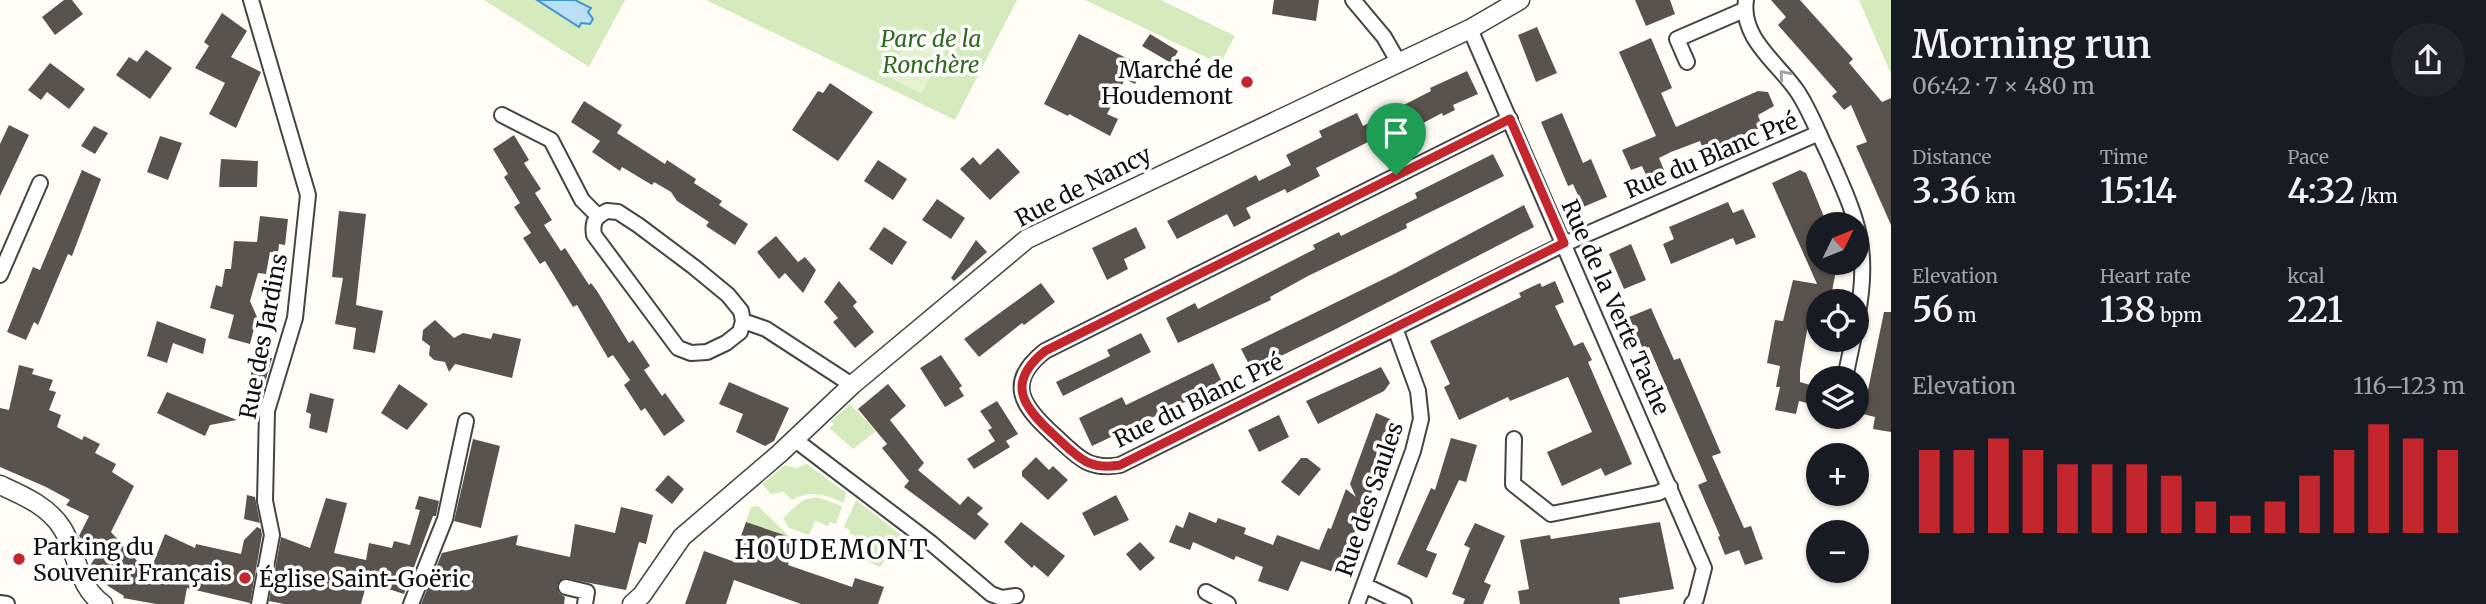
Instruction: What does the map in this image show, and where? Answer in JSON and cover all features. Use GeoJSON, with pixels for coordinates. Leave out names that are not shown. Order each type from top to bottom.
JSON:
{"type":"FeatureCollection","features":[{"type":"Feature","properties":{"kind":"street","name":"Rue des Jardins"},"geometry":{"type":"LineString","coordinates":[[251,0],[308,195],[295,318],[267,411],[265,501],[272,535],[259,604]]}},
{"type":"Feature","properties":{"kind":"street"},"geometry":{"type":"LineString","coordinates":[[1353,0],[1384,37],[1399,63]]}},
{"type":"Feature","properties":{"kind":"street","name":"Rue de Nancy"},"geometry":{"type":"LineString","coordinates":[[637,599],[682,537],[852,385],[1027,239],[1470,29],[1520,0]]}},
{"type":"Feature","properties":{"kind":"street"},"geometry":{"type":"LineString","coordinates":[[1687,62],[1677,39],[1745,5],[1758,45],[1797,90],[1856,215],[1863,248],[1863,289]]}},
{"type":"Feature","properties":{"kind":"street","name":"Rue de la Verte Tache"},"geometry":{"type":"LineString","coordinates":[[1470,29],[1704,568],[1696,599],[1692,604]]}},
{"type":"Feature","properties":{"kind":"street"},"geometry":{"type":"LineString","coordinates":[[502,115],[551,139],[582,200],[598,216]]}},
{"type":"Feature","properties":{"kind":"street","name":"Rue du Blanc Pré"},"geometry":{"type":"LineString","coordinates":[[1510,119],[1045,351],[1027,369],[1022,393],[1030,413],[1080,458],[1093,466],[1105,468],[1120,465],[1564,243],[1819,133]]}},
{"type":"Feature","properties":{"kind":"street"},"geometry":{"type":"LineString","coordinates":[[0,275],[40,183]]}},
{"type":"Feature","properties":{"kind":"street"},"geometry":{"type":"LineString","coordinates":[[607,212],[618,212],[638,225],[728,295],[741,311],[743,321],[740,332],[726,343],[706,352],[691,353],[678,348],[594,235],[593,225],[598,216],[607,212]]}},
{"type":"Feature","properties":{"kind":"street"},"geometry":{"type":"LineString","coordinates":[[743,321],[766,329],[852,385]]}},
{"type":"Feature","properties":{"kind":"street","name":"Rue des Saules"},"geometry":{"type":"LineString","coordinates":[[1357,604],[1413,451],[1421,419],[1418,391],[1395,328]]}},
{"type":"Feature","properties":{"kind":"street"},"geometry":{"type":"LineString","coordinates":[[411,604],[444,519],[466,421]]}},
{"type":"Feature","properties":{"kind":"street"},"geometry":{"type":"LineString","coordinates":[[794,439],[931,543],[991,594],[1002,597],[1016,596]]}},
{"type":"Feature","properties":{"kind":"street"},"geometry":{"type":"LineString","coordinates":[[1514,439],[1513,484],[1551,514],[1658,493],[1670,487]]}},
{"type":"Feature","properties":{"kind":"street"},"geometry":{"type":"LineString","coordinates":[[0,485],[35,502],[51,515],[63,530],[87,587],[103,604]]}},
{"type":"Feature","properties":{"kind":"street"},"geometry":{"type":"LineString","coordinates":[[1364,585],[1404,604]]}},
{"type":"Feature","properties":{"kind":"street"},"geometry":{"type":"LineString","coordinates":[[566,587],[587,592],[585,604]]}},
{"type":"Feature","properties":{"kind":"street"},"geometry":{"type":"LineString","coordinates":[[1206,592],[1228,604]]}},
{"type":"Feature","properties":{"kind":"green space"},"geometry":{"type":"Polygon","coordinates":[[[484,0],[625,0],[589,67],[484,0]]]}},
{"type":"Feature","properties":{"kind":"green space","name":"Parc de la Ronchère"},"geometry":{"type":"Polygon","coordinates":[[[706,0],[1017,0],[955,120],[706,0]]]}},
{"type":"Feature","properties":{"kind":"green space"},"geometry":{"type":"Polygon","coordinates":[[[1085,0],[1161,0],[1235,36],[1220,64],[1085,0]]]}},
{"type":"Feature","properties":{"kind":"green space"},"geometry":{"type":"Polygon","coordinates":[[[1859,0],[1891,0],[1891,74],[1859,0]]]}},
{"type":"Feature","properties":{"kind":"green space"},"geometry":{"type":"Polygon","coordinates":[[[915,25],[949,44],[921,94],[887,76],[915,25]]]}},
{"type":"Feature","properties":{"kind":"green space"},"geometry":{"type":"Polygon","coordinates":[[[850,404],[876,431],[853,449],[829,428],[834,424],[831,421],[850,404]]]}},
{"type":"Feature","properties":{"kind":"green space"},"geometry":{"type":"Polygon","coordinates":[[[807,464],[846,493],[844,503],[812,494],[792,500],[784,492],[771,494],[762,484],[785,465],[796,468],[807,464]]]}},
{"type":"Feature","properties":{"kind":"green space"},"geometry":{"type":"Polygon","coordinates":[[[820,498],[842,506],[836,524],[830,522],[828,526],[815,521],[809,535],[789,528],[783,518],[795,506],[808,499],[820,498]]]}},
{"type":"Feature","properties":{"kind":"green space"},"geometry":{"type":"Polygon","coordinates":[[[856,500],[923,552],[894,554],[880,567],[857,557],[863,539],[849,533],[850,530],[844,527],[856,500]]]}},
{"type":"Feature","properties":{"kind":"green space"},"geometry":{"type":"Polygon","coordinates":[[[758,506],[790,537],[746,522],[751,507],[758,506]]]}},
{"type":"Feature","properties":{"kind":"water"},"geometry":{"type":"Polygon","coordinates":[[[537,0],[575,0],[591,8],[588,12],[593,19],[590,24],[581,23],[579,27],[537,0]]]}},
{"type":"Feature","properties":{"kind":"building"},"geometry":{"type":"Polygon","coordinates":[[[64,0],[72,0],[83,14],[55,35],[42,17],[64,0]]]}},
{"type":"Feature","properties":{"kind":"building"},"geometry":{"type":"Polygon","coordinates":[[[1274,0],[1319,0],[1316,21],[1272,14],[1274,0]]]}},
{"type":"Feature","properties":{"kind":"building"},"geometry":{"type":"Polygon","coordinates":[[[1635,0],[1670,0],[1675,14],[1646,26],[1635,0]]]}},
{"type":"Feature","properties":{"kind":"building"},"geometry":{"type":"Polygon","coordinates":[[[1771,0],[1800,0],[1853,59],[1849,63],[1882,102],[1891,98],[1891,225],[1856,146],[1867,142],[1851,105],[1844,110],[1832,96],[1837,92],[1778,25],[1786,17],[1771,0]]]}},
{"type":"Feature","properties":{"kind":"building"},"geometry":{"type":"Polygon","coordinates":[[[222,13],[247,31],[231,57],[261,72],[236,128],[209,114],[225,83],[195,68],[209,46],[204,42],[222,13]]]}},
{"type":"Feature","properties":{"kind":"building"},"geometry":{"type":"Polygon","coordinates":[[[1537,27],[1557,73],[1536,82],[1518,35],[1537,27]]]}},
{"type":"Feature","properties":{"kind":"building"},"geometry":{"type":"Polygon","coordinates":[[[1079,34],[1144,67],[1135,84],[1125,79],[1107,114],[1118,119],[1110,136],[1044,104],[1079,34]]]}},
{"type":"Feature","properties":{"kind":"building"},"geometry":{"type":"Polygon","coordinates":[[[1150,34],[1178,51],[1171,63],[1142,46],[1150,34]]]}},
{"type":"Feature","properties":{"kind":"building"},"geometry":{"type":"Polygon","coordinates":[[[1651,38],[1672,88],[1661,93],[1676,127],[1758,91],[1768,92],[1774,106],[1758,115],[1762,127],[1704,152],[1700,141],[1671,152],[1659,158],[1664,170],[1647,177],[1642,166],[1631,170],[1622,150],[1656,136],[1619,52],[1651,38]]]}},
{"type":"Feature","properties":{"kind":"building"},"geometry":{"type":"Polygon","coordinates":[[[146,50],[172,68],[150,99],[116,75],[129,57],[137,62],[146,50]]]}},
{"type":"Feature","properties":{"kind":"building"},"geometry":{"type":"Polygon","coordinates":[[[50,63],[85,89],[69,109],[47,92],[41,100],[28,90],[50,63]]]}},
{"type":"Feature","properties":{"kind":"building"},"geometry":{"type":"Polygon","coordinates":[[[1467,71],[1478,94],[1453,105],[1455,110],[1443,116],[1442,113],[1393,139],[1390,131],[1316,168],[1320,176],[1287,193],[1285,189],[1246,208],[1251,218],[1234,227],[1227,214],[1177,239],[1167,221],[1256,175],[1259,181],[1291,165],[1286,155],[1322,137],[1319,131],[1357,113],[1363,126],[1431,91],[1430,88],[1467,71]]]}},
{"type":"Feature","properties":{"kind":"building"},"geometry":{"type":"Polygon","coordinates":[[[830,83],[873,112],[838,161],[792,130],[818,91],[823,93],[830,83]]]}},
{"type":"Feature","properties":{"kind":"building"},"geometry":{"type":"Polygon","coordinates":[[[584,101],[622,125],[617,133],[665,164],[667,160],[696,179],[694,183],[722,201],[719,205],[748,224],[735,245],[706,226],[709,222],[677,201],[671,192],[654,182],[652,185],[622,167],[620,171],[592,152],[600,141],[571,122],[584,101]]]}},
{"type":"Feature","properties":{"kind":"building"},"geometry":{"type":"Polygon","coordinates":[[[1562,113],[1583,163],[1591,159],[1607,197],[1583,207],[1573,184],[1568,186],[1541,122],[1562,113]]]}},
{"type":"Feature","properties":{"kind":"building"},"geometry":{"type":"Polygon","coordinates":[[[9,125],[29,135],[0,196],[0,144],[9,125]]]}},
{"type":"Feature","properties":{"kind":"building"},"geometry":{"type":"Polygon","coordinates":[[[94,126],[108,133],[95,154],[81,146],[94,126]]]}},
{"type":"Feature","properties":{"kind":"building"},"geometry":{"type":"Polygon","coordinates":[[[514,135],[529,160],[524,163],[541,189],[535,193],[552,220],[544,225],[561,251],[565,248],[589,285],[591,283],[597,291],[629,343],[633,340],[650,366],[644,370],[662,396],[665,393],[685,421],[664,436],[645,408],[641,411],[624,385],[630,380],[613,355],[608,358],[577,305],[573,307],[545,261],[540,264],[523,238],[531,233],[514,207],[520,203],[504,177],[508,174],[493,149],[514,135]]]}},
{"type":"Feature","properties":{"kind":"building"},"geometry":{"type":"Polygon","coordinates":[[[160,136],[182,143],[168,180],[147,172],[160,136]]]}},
{"type":"Feature","properties":{"kind":"building"},"geometry":{"type":"Polygon","coordinates":[[[998,148],[1020,172],[990,200],[960,169],[973,157],[980,165],[998,148]]]}},
{"type":"Feature","properties":{"kind":"building"},"geometry":{"type":"Polygon","coordinates":[[[1493,154],[1504,176],[1406,224],[1407,228],[1308,276],[1270,297],[1271,300],[1178,343],[1166,318],[1195,303],[1198,309],[1315,249],[1313,245],[1339,232],[1341,236],[1417,198],[1415,193],[1493,154]]]}},
{"type":"Feature","properties":{"kind":"building"},"geometry":{"type":"Polygon","coordinates":[[[221,159],[258,161],[257,187],[219,187],[221,159]]]}},
{"type":"Feature","properties":{"kind":"building"},"geometry":{"type":"Polygon","coordinates":[[[878,160],[907,179],[893,200],[864,181],[878,160]]]}},
{"type":"Feature","properties":{"kind":"building"},"geometry":{"type":"Polygon","coordinates":[[[82,170],[101,179],[72,256],[68,254],[38,325],[34,322],[26,340],[7,332],[33,267],[40,270],[82,170]]]}},
{"type":"Feature","properties":{"kind":"building"},"geometry":{"type":"Polygon","coordinates":[[[1800,170],[1806,173],[1822,212],[1806,212],[1806,259],[1772,183],[1800,170]]]}},
{"type":"Feature","properties":{"kind":"building"},"geometry":{"type":"Polygon","coordinates":[[[937,199],[965,218],[951,239],[922,220],[937,199]]]}},
{"type":"Feature","properties":{"kind":"building"},"geometry":{"type":"Polygon","coordinates":[[[1728,202],[1733,213],[1743,209],[1756,237],[1736,245],[1733,238],[1671,264],[1663,244],[1674,239],[1669,227],[1728,202]]]}},
{"type":"Feature","properties":{"kind":"building"},"geometry":{"type":"Polygon","coordinates":[[[1524,205],[1534,227],[1252,370],[1241,349],[1394,274],[1524,205]]]}},
{"type":"Feature","properties":{"kind":"building"},"geometry":{"type":"Polygon","coordinates":[[[339,211],[366,214],[356,305],[383,311],[375,353],[353,349],[356,328],[335,324],[343,278],[332,277],[339,211]]]}},
{"type":"Feature","properties":{"kind":"building"},"geometry":{"type":"Polygon","coordinates":[[[260,216],[288,219],[285,245],[279,244],[278,253],[270,252],[266,274],[258,273],[250,301],[257,317],[250,344],[228,338],[234,315],[210,308],[216,285],[222,287],[225,269],[231,269],[234,241],[257,242],[260,216]]]}},
{"type":"Feature","properties":{"kind":"building"},"geometry":{"type":"Polygon","coordinates":[[[884,227],[907,242],[892,265],[869,249],[884,227]]]}},
{"type":"Feature","properties":{"kind":"building"},"geometry":{"type":"Polygon","coordinates":[[[1136,227],[1146,248],[1124,259],[1128,269],[1107,280],[1092,248],[1136,227]]]}},
{"type":"Feature","properties":{"kind":"building"},"geometry":{"type":"Polygon","coordinates":[[[776,236],[798,262],[805,257],[816,270],[803,293],[785,273],[779,279],[757,252],[776,236]]]}},
{"type":"Feature","properties":{"kind":"building"},"geometry":{"type":"Polygon","coordinates":[[[976,240],[987,252],[954,281],[951,278],[976,240]]]}},
{"type":"Feature","properties":{"kind":"building"},"geometry":{"type":"Polygon","coordinates":[[[1631,244],[1646,280],[1624,289],[1609,254],[1631,244]]]}},
{"type":"Feature","properties":{"kind":"building"},"geometry":{"type":"Polygon","coordinates":[[[1813,275],[1835,275],[1832,289],[1806,289],[1806,336],[1800,382],[1806,384],[1806,403],[1799,401],[1796,414],[1775,410],[1780,387],[1776,387],[1780,366],[1767,363],[1775,320],[1783,321],[1793,280],[1817,284],[1813,275]]]}},
{"type":"Feature","properties":{"kind":"building"},"geometry":{"type":"Polygon","coordinates":[[[839,281],[857,302],[853,306],[874,332],[855,348],[833,322],[838,318],[824,302],[839,281]]]}},
{"type":"Feature","properties":{"kind":"building"},"geometry":{"type":"Polygon","coordinates":[[[1555,281],[1564,302],[1555,306],[1574,346],[1583,342],[1592,360],[1588,362],[1632,464],[1605,476],[1601,468],[1562,486],[1547,452],[1592,432],[1568,377],[1510,401],[1508,397],[1459,420],[1444,387],[1450,384],[1430,341],[1521,297],[1519,293],[1540,283],[1542,287],[1555,281]]]}},
{"type":"Feature","properties":{"kind":"building"},"geometry":{"type":"Polygon","coordinates":[[[1041,283],[1055,302],[1024,325],[1022,323],[979,357],[964,339],[1041,283]]]}},
{"type":"Feature","properties":{"kind":"building"},"geometry":{"type":"Polygon","coordinates":[[[1651,308],[1674,360],[1680,358],[1721,453],[1712,456],[1744,528],[1751,526],[1763,559],[1745,565],[1739,550],[1725,555],[1718,537],[1720,536],[1698,485],[1707,481],[1649,347],[1643,349],[1629,317],[1651,308]]]}},
{"type":"Feature","properties":{"kind":"building"},"geometry":{"type":"Polygon","coordinates":[[[1884,312],[1891,312],[1891,432],[1873,429],[1875,417],[1869,416],[1869,385],[1884,312]]]}},
{"type":"Feature","properties":{"kind":"building"},"geometry":{"type":"Polygon","coordinates":[[[435,320],[454,338],[463,333],[491,339],[493,333],[521,339],[512,378],[455,364],[449,372],[445,362],[434,360],[429,355],[430,346],[422,340],[423,330],[435,320]]]}},
{"type":"Feature","properties":{"kind":"building"},"geometry":{"type":"Polygon","coordinates":[[[157,321],[206,339],[203,354],[173,343],[167,363],[147,356],[157,321]]]}},
{"type":"Feature","properties":{"kind":"building"},"geometry":{"type":"Polygon","coordinates":[[[1141,333],[1151,352],[1063,396],[1056,382],[1110,356],[1107,350],[1141,333]]]}},
{"type":"Feature","properties":{"kind":"building"},"geometry":{"type":"Polygon","coordinates":[[[255,354],[272,358],[261,397],[247,394],[255,354]]]}},
{"type":"Feature","properties":{"kind":"building"},"geometry":{"type":"Polygon","coordinates":[[[941,355],[962,386],[959,388],[964,396],[945,407],[920,368],[941,355]]]}},
{"type":"Feature","properties":{"kind":"building"},"geometry":{"type":"Polygon","coordinates":[[[1213,363],[1223,384],[1092,446],[1079,418],[1122,397],[1126,405],[1213,363]]]}},
{"type":"Feature","properties":{"kind":"building"},"geometry":{"type":"Polygon","coordinates":[[[19,365],[34,369],[32,374],[53,380],[49,390],[56,392],[49,410],[61,415],[57,427],[82,440],[84,436],[100,444],[95,453],[116,464],[112,472],[134,486],[111,532],[149,574],[165,534],[195,548],[196,544],[241,554],[244,540],[257,527],[261,529],[250,603],[187,588],[184,604],[156,604],[123,598],[124,596],[108,586],[91,564],[97,555],[79,536],[89,516],[66,505],[70,500],[0,467],[0,408],[9,410],[19,365]]]}},
{"type":"Feature","properties":{"kind":"building"},"geometry":{"type":"Polygon","coordinates":[[[1381,367],[1390,383],[1384,391],[1318,424],[1306,401],[1381,367]]]}},
{"type":"Feature","properties":{"kind":"building"},"geometry":{"type":"Polygon","coordinates":[[[729,382],[789,408],[774,441],[765,446],[736,432],[743,414],[719,404],[729,382]]]}},
{"type":"Feature","properties":{"kind":"building"},"geometry":{"type":"Polygon","coordinates":[[[399,384],[428,404],[407,430],[381,413],[399,384]]]}},
{"type":"Feature","properties":{"kind":"building"},"geometry":{"type":"Polygon","coordinates":[[[888,384],[906,406],[890,420],[924,463],[918,470],[960,505],[968,496],[983,508],[977,514],[989,524],[975,540],[904,487],[909,481],[882,448],[887,444],[858,409],[888,384]]]}},
{"type":"Feature","properties":{"kind":"building"},"geometry":{"type":"Polygon","coordinates":[[[167,392],[237,420],[210,425],[205,436],[157,413],[167,392]]]}},
{"type":"Feature","properties":{"kind":"building"},"geometry":{"type":"Polygon","coordinates":[[[310,393],[334,399],[327,433],[309,428],[311,414],[306,412],[310,393]]]}},
{"type":"Feature","properties":{"kind":"building"},"geometry":{"type":"Polygon","coordinates":[[[997,401],[1018,434],[1006,441],[1010,447],[974,469],[967,459],[995,441],[988,430],[992,428],[980,411],[997,401]]]}},
{"type":"Feature","properties":{"kind":"building"},"geometry":{"type":"Polygon","coordinates":[[[1376,413],[1397,422],[1394,431],[1397,432],[1353,536],[1359,538],[1345,576],[1301,561],[1288,591],[1258,581],[1263,567],[1236,556],[1234,560],[1193,542],[1190,550],[1169,542],[1176,525],[1183,528],[1189,512],[1216,523],[1218,518],[1246,528],[1244,534],[1273,545],[1277,535],[1319,550],[1328,528],[1331,529],[1346,489],[1356,497],[1350,484],[1376,413]]]}},
{"type":"Feature","properties":{"kind":"building"},"geometry":{"type":"Polygon","coordinates":[[[1279,415],[1289,437],[1259,452],[1248,430],[1279,415]]]}},
{"type":"Feature","properties":{"kind":"building"},"geometry":{"type":"Polygon","coordinates":[[[1451,438],[1477,445],[1466,482],[1459,480],[1426,550],[1437,554],[1427,578],[1397,564],[1431,488],[1435,490],[1451,438]]]}},
{"type":"Feature","properties":{"kind":"building"},"geometry":{"type":"Polygon","coordinates":[[[473,439],[500,446],[481,528],[454,521],[473,439]]]}},
{"type":"Feature","properties":{"kind":"building"},"geometry":{"type":"Polygon","coordinates":[[[1036,457],[1049,470],[1053,466],[1068,480],[1048,500],[1022,476],[1022,471],[1036,457]]]}},
{"type":"Feature","properties":{"kind":"building"},"geometry":{"type":"Polygon","coordinates":[[[1301,458],[1307,458],[1321,469],[1299,496],[1281,482],[1301,458]]]}},
{"type":"Feature","properties":{"kind":"building"},"geometry":{"type":"Polygon","coordinates":[[[668,475],[684,489],[672,504],[655,490],[668,475]]]}},
{"type":"Feature","properties":{"kind":"building"},"geometry":{"type":"Polygon","coordinates":[[[247,495],[255,497],[260,523],[244,519],[247,495]]]}},
{"type":"Feature","properties":{"kind":"building"},"geometry":{"type":"Polygon","coordinates":[[[1116,495],[1129,520],[1094,536],[1082,513],[1116,495]]]}},
{"type":"Feature","properties":{"kind":"building"},"geometry":{"type":"Polygon","coordinates":[[[419,496],[439,501],[436,516],[433,516],[404,594],[367,582],[361,604],[284,604],[269,601],[281,537],[310,548],[326,498],[347,503],[334,553],[366,560],[369,543],[392,548],[394,541],[410,545],[420,510],[415,509],[419,496]]]}},
{"type":"Feature","properties":{"kind":"building"},"geometry":{"type":"Polygon","coordinates":[[[621,507],[653,515],[646,544],[639,542],[626,590],[564,578],[557,585],[559,593],[565,597],[564,604],[421,604],[442,553],[518,535],[516,545],[570,557],[575,524],[615,533],[621,507]]]}},
{"type":"Feature","properties":{"kind":"building"},"geometry":{"type":"Polygon","coordinates":[[[746,522],[796,539],[788,565],[852,587],[855,578],[884,587],[878,604],[801,604],[734,580],[726,604],[685,604],[704,551],[732,561],[746,522]]]}},
{"type":"Feature","properties":{"kind":"building"},"geometry":{"type":"Polygon","coordinates":[[[1021,522],[1065,556],[1048,577],[1034,565],[1032,568],[1004,542],[1021,522]]]}},
{"type":"Feature","properties":{"kind":"building"},"geometry":{"type":"Polygon","coordinates":[[[1660,522],[1674,589],[1619,598],[1620,604],[1520,604],[1518,591],[1529,589],[1520,540],[1550,535],[1551,539],[1660,522]]]}},
{"type":"Feature","properties":{"kind":"building"},"geometry":{"type":"Polygon","coordinates":[[[1475,523],[1505,536],[1484,582],[1491,585],[1483,604],[1463,604],[1465,599],[1452,594],[1470,548],[1464,545],[1475,523]]]}},
{"type":"Feature","properties":{"kind":"building"},"geometry":{"type":"Polygon","coordinates":[[[1140,542],[1155,558],[1140,571],[1126,554],[1140,542]]]}},
{"type":"Feature","properties":{"kind":"place","name":"Marché de Houdemont"},"geometry":{"type":"Point","coordinates":[1247,82]}},
{"type":"Feature","properties":{"kind":"place","name":"Parking du Souvenir Français"},"geometry":{"type":"Point","coordinates":[19,559]}},
{"type":"Feature","properties":{"kind":"place","name":"Église Saint-Goëric"},"geometry":{"type":"Point","coordinates":[245,578]}},
{"type":"Feature","properties":{"kind":"district","name":"HOUDEMONT"},"geometry":{"type":"Point","coordinates":[832,549]}},
{"type":"Feature","properties":{"kind":"route"},"geometry":{"type":"LineString","coordinates":[[1510,119],[1564,243],[1120,465],[1105,468],[1093,466],[1080,458],[1030,413],[1022,393],[1023,380],[1034,359],[1045,351],[1396,175],[1510,119]]}}]}
